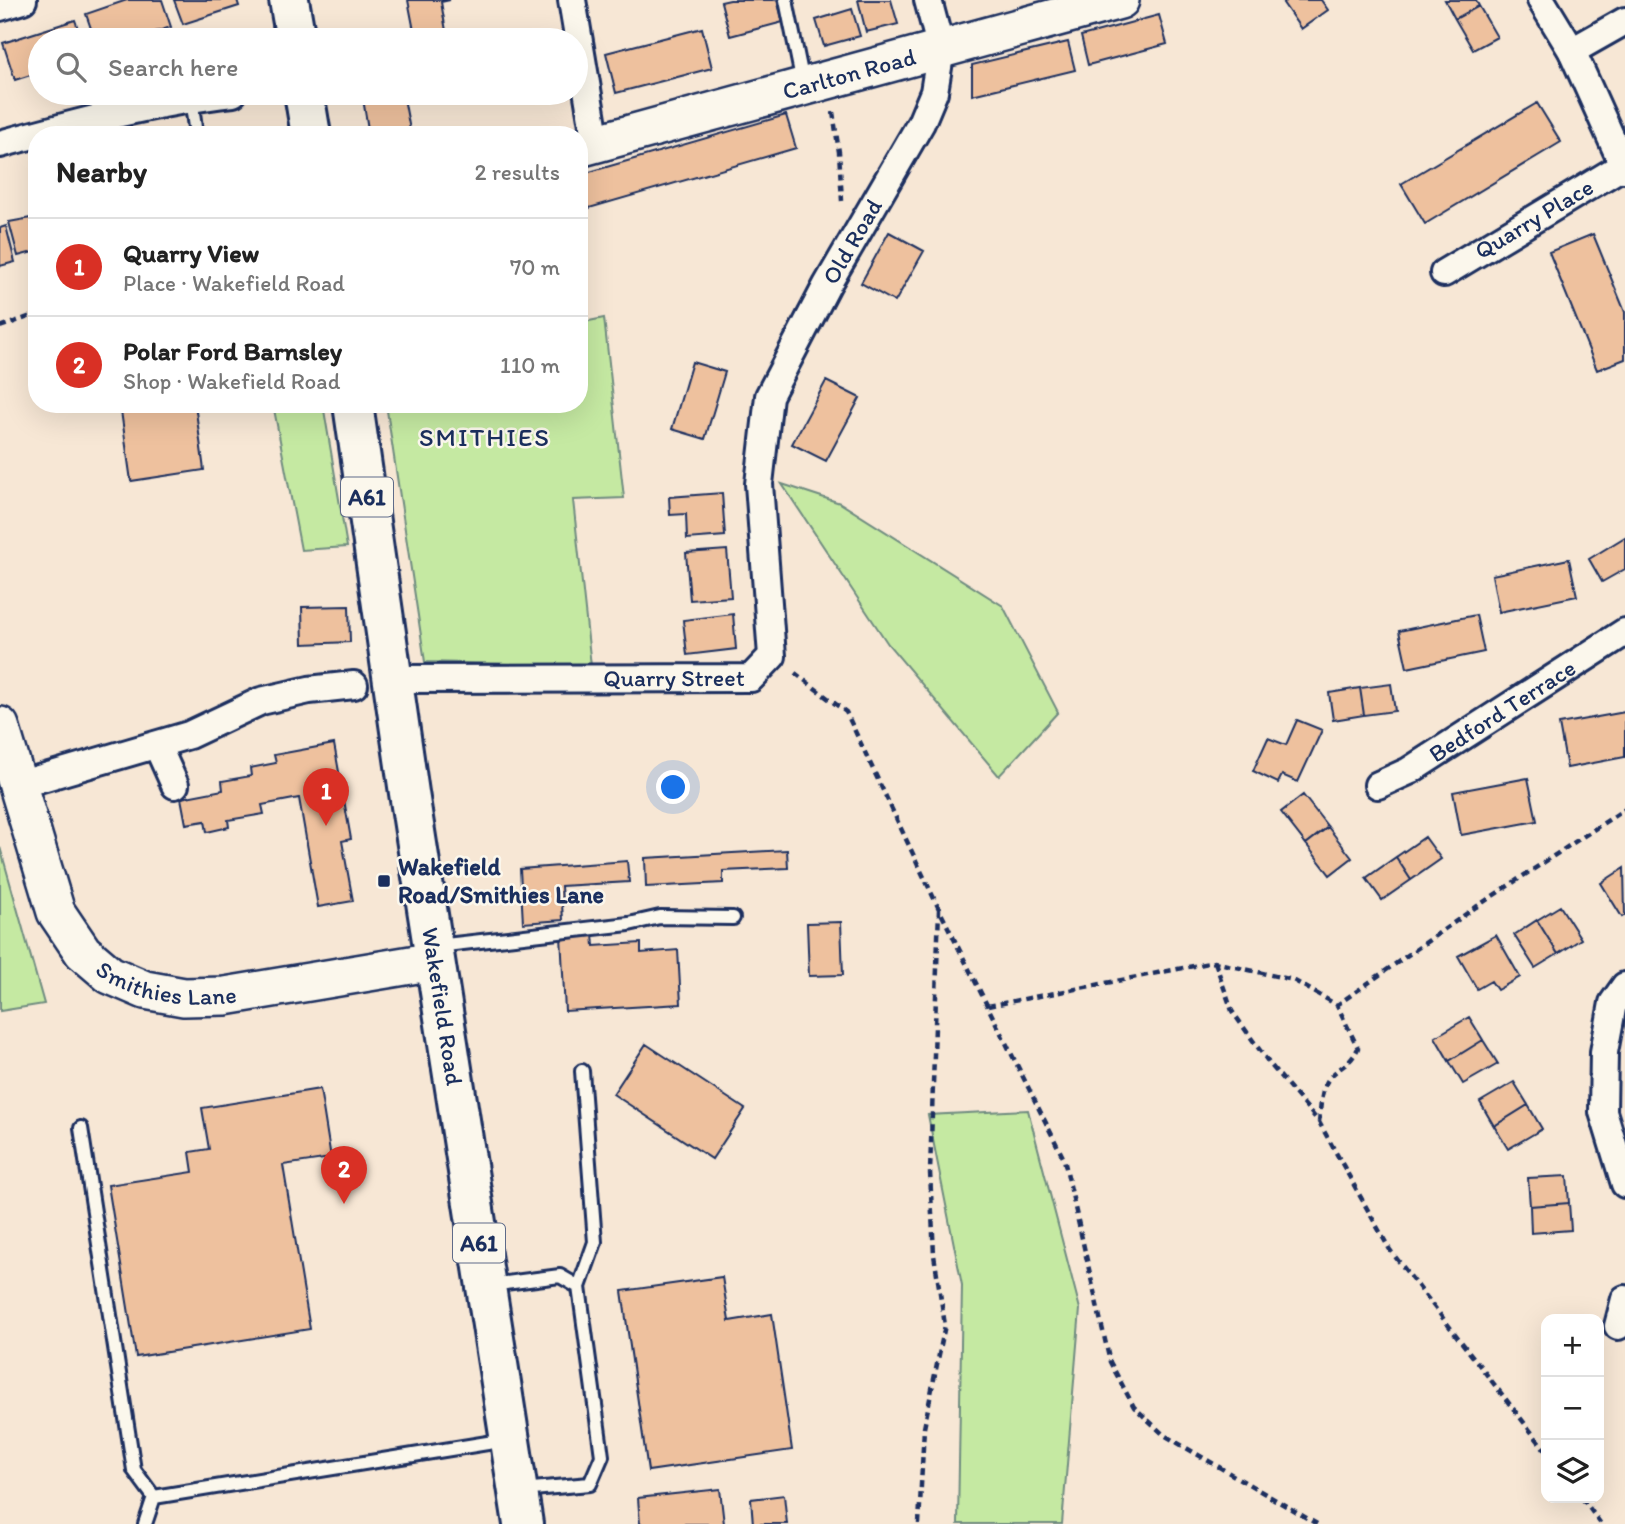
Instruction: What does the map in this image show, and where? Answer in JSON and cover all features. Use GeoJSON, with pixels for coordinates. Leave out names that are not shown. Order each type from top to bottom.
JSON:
{"type":"FeatureCollection","features":[{"type":"Feature","properties":{"kind":"main road"},"geometry":{"type":"LineString","coordinates":[[289,0],[294,28]]}},
{"type":"Feature","properties":{"kind":"main road"},"geometry":{"type":"LineString","coordinates":[[306,105],[310,126]]}},
{"type":"Feature","properties":{"kind":"main road","name":"Wakefield Road"},"geometry":{"type":"LineString","coordinates":[[355,413],[434,954],[520,1507]]}},
{"type":"Feature","properties":{"kind":"street"},"geometry":{"type":"LineString","coordinates":[[0,7],[23,0]]}},
{"type":"Feature","properties":{"kind":"street"},"geometry":{"type":"LineString","coordinates":[[572,0],[575,28]]}},
{"type":"Feature","properties":{"kind":"street","name":"Old Road"},"geometry":{"type":"LineString","coordinates":[[759,484],[769,396],[827,285],[921,123],[934,92],[942,49],[928,0]]}},
{"type":"Feature","properties":{"kind":"street","name":"Carlton Road"},"geometry":{"type":"LineString","coordinates":[[588,146],[1120,0]]}},
{"type":"Feature","properties":{"kind":"street"},"geometry":{"type":"LineString","coordinates":[[1541,0],[1572,51],[1624,167]]}},
{"type":"Feature","properties":{"kind":"street"},"geometry":{"type":"LineString","coordinates":[[1572,51],[1625,21]]}},
{"type":"Feature","properties":{"kind":"street"},"geometry":{"type":"LineString","coordinates":[[66,126],[158,105]]}},
{"type":"Feature","properties":{"kind":"street"},"geometry":{"type":"LineString","coordinates":[[584,105],[586,126]]}},
{"type":"Feature","properties":{"kind":"street"},"geometry":{"type":"LineString","coordinates":[[0,144],[28,136]]}},
{"type":"Feature","properties":{"kind":"street","name":"Quarry Place"},"geometry":{"type":"LineString","coordinates":[[1444,273],[1624,167]]}},
{"type":"Feature","properties":{"kind":"street","name":"Quarry Street"},"geometry":{"type":"LineString","coordinates":[[394,679],[751,678],[772,656],[759,484]]}},
{"type":"Feature","properties":{"kind":"street","name":"Bedford Terrace"},"geometry":{"type":"LineString","coordinates":[[1378,785],[1409,771],[1625,632]]}},
{"type":"Feature","properties":{"kind":"street"},"geometry":{"type":"LineString","coordinates":[[18,785],[189,735],[261,701],[309,690],[354,685]]}},
{"type":"Feature","properties":{"kind":"street","name":"Smithies Lane"},"geometry":{"type":"LineString","coordinates":[[0,726],[57,912],[83,952],[110,975],[145,990],[184,997],[225,996],[434,954]]}},
{"type":"Feature","properties":{"kind":"street"},"geometry":{"type":"LineString","coordinates":[[157,745],[175,785]]}},
{"type":"Feature","properties":{"kind":"street"},"geometry":{"type":"LineString","coordinates":[[1625,986],[1613,1003],[1604,1052],[1603,1112],[1625,1184]]}},
{"type":"Feature","properties":{"kind":"street"},"geometry":{"type":"LineString","coordinates":[[1618,1326],[1625,1299]]}},
{"type":"Feature","properties":{"kind":"lane"},"geometry":{"type":"LineString","coordinates":[[786,0],[816,83]]}},
{"type":"Feature","properties":{"kind":"lane"},"geometry":{"type":"LineString","coordinates":[[192,105],[195,126]]}},
{"type":"Feature","properties":{"kind":"lane"},"geometry":{"type":"LineString","coordinates":[[434,954],[660,917],[733,918]]}},
{"type":"Feature","properties":{"kind":"lane"},"geometry":{"type":"LineString","coordinates":[[520,1507],[590,1484],[602,1456],[579,1287],[595,1242],[582,1071]]}},
{"type":"Feature","properties":{"kind":"lane"},"geometry":{"type":"LineString","coordinates":[[81,1128],[134,1470],[154,1497]]}},
{"type":"Feature","properties":{"kind":"lane"},"geometry":{"type":"LineString","coordinates":[[486,1286],[560,1276],[579,1287]]}},
{"type":"Feature","properties":{"kind":"lane"},"geometry":{"type":"LineString","coordinates":[[154,1497],[509,1439]]}},
{"type":"Feature","properties":{"kind":"lane"},"geometry":{"type":"LineString","coordinates":[[145,1524],[154,1497]]}},
{"type":"Feature","properties":{"kind":"path"},"geometry":{"type":"LineString","coordinates":[[816,83],[839,152],[843,211]]}},
{"type":"Feature","properties":{"kind":"path"},"geometry":{"type":"LineString","coordinates":[[0,327],[28,317]]}},
{"type":"Feature","properties":{"kind":"path"},"geometry":{"type":"LineString","coordinates":[[772,656],[846,712],[939,909],[1063,1159],[1110,1362],[1134,1407],[1164,1435],[1317,1524]]}},
{"type":"Feature","properties":{"kind":"path"},"geometry":{"type":"LineString","coordinates":[[1337,1005],[1476,907],[1625,808]]}},
{"type":"Feature","properties":{"kind":"path"},"geometry":{"type":"LineString","coordinates":[[919,1524],[924,1428],[945,1325],[934,1255],[930,1172],[939,909]]}},
{"type":"Feature","properties":{"kind":"path"},"geometry":{"type":"LineString","coordinates":[[988,1006],[1214,962],[1293,980],[1337,1005],[1358,1048],[1353,1059],[1331,1077],[1324,1089],[1320,1122]]}},
{"type":"Feature","properties":{"kind":"path"},"geometry":{"type":"LineString","coordinates":[[1214,962],[1232,1011],[1269,1063],[1320,1122],[1390,1250],[1541,1445]]}},
{"type":"Feature","properties":{"kind":"path"},"geometry":{"type":"LineString","coordinates":[[1586,1503],[1601,1524]]}},
{"type":"Feature","properties":{"kind":"green space"},"geometry":{"type":"Polygon","coordinates":[[[604,318],[624,498],[573,500],[591,666],[425,662],[387,413],[588,413],[588,321],[604,318]]]}},
{"type":"Feature","properties":{"kind":"green space"},"geometry":{"type":"Polygon","coordinates":[[[275,413],[325,413],[347,547],[301,550],[275,413]]]}},
{"type":"Feature","properties":{"kind":"green space"},"geometry":{"type":"Polygon","coordinates":[[[782,484],[840,503],[1003,606],[1058,712],[999,776],[888,644],[782,484]]]}},
{"type":"Feature","properties":{"kind":"green space"},"geometry":{"type":"Polygon","coordinates":[[[0,847],[44,1004],[0,1011],[0,847]]]}},
{"type":"Feature","properties":{"kind":"green space"},"geometry":{"type":"Polygon","coordinates":[[[1028,1110],[1080,1309],[1062,1524],[958,1524],[962,1285],[928,1115],[1028,1110]]]}},
{"type":"Feature","properties":{"kind":"building"},"geometry":{"type":"Polygon","coordinates":[[[127,0],[162,0],[171,27],[91,28],[86,14],[127,0]]]}},
{"type":"Feature","properties":{"kind":"building"},"geometry":{"type":"Polygon","coordinates":[[[174,0],[237,0],[239,6],[183,24],[174,0]]]}},
{"type":"Feature","properties":{"kind":"building"},"geometry":{"type":"Polygon","coordinates":[[[408,0],[450,0],[441,2],[445,28],[413,28],[408,0]]]}},
{"type":"Feature","properties":{"kind":"building"},"geometry":{"type":"Polygon","coordinates":[[[777,0],[783,22],[730,36],[721,2],[777,0]]]}},
{"type":"Feature","properties":{"kind":"building"},"geometry":{"type":"Polygon","coordinates":[[[858,0],[891,0],[898,24],[866,32],[858,0]]]}},
{"type":"Feature","properties":{"kind":"building"},"geometry":{"type":"Polygon","coordinates":[[[1287,0],[1321,0],[1328,10],[1301,29],[1283,3],[1287,0]]]}},
{"type":"Feature","properties":{"kind":"building"},"geometry":{"type":"Polygon","coordinates":[[[1445,0],[1476,0],[1479,6],[1455,19],[1445,0]]]}},
{"type":"Feature","properties":{"kind":"building"},"geometry":{"type":"Polygon","coordinates":[[[1479,6],[1497,37],[1473,50],[1455,19],[1479,6]]]}},
{"type":"Feature","properties":{"kind":"building"},"geometry":{"type":"Polygon","coordinates":[[[852,9],[860,36],[824,46],[816,20],[852,9]]]}},
{"type":"Feature","properties":{"kind":"building"},"geometry":{"type":"Polygon","coordinates":[[[1159,15],[1167,44],[1088,65],[1081,36],[1159,15]]]}},
{"type":"Feature","properties":{"kind":"building"},"geometry":{"type":"Polygon","coordinates":[[[75,20],[78,28],[50,28],[75,20]]]}},
{"type":"Feature","properties":{"kind":"building"},"geometry":{"type":"Polygon","coordinates":[[[702,28],[712,68],[616,93],[606,53],[702,28]]]}},
{"type":"Feature","properties":{"kind":"building"},"geometry":{"type":"Polygon","coordinates":[[[28,35],[28,76],[15,80],[3,43],[28,35]]]}},
{"type":"Feature","properties":{"kind":"building"},"geometry":{"type":"Polygon","coordinates":[[[1068,42],[1075,70],[972,95],[972,65],[1068,42]]]}},
{"type":"Feature","properties":{"kind":"building"},"geometry":{"type":"Polygon","coordinates":[[[1537,103],[1561,142],[1425,224],[1401,184],[1537,103]]]}},
{"type":"Feature","properties":{"kind":"building"},"geometry":{"type":"Polygon","coordinates":[[[364,105],[405,105],[409,126],[368,126],[364,105]]]}},
{"type":"Feature","properties":{"kind":"building"},"geometry":{"type":"Polygon","coordinates":[[[786,115],[796,148],[588,208],[588,172],[786,115]]]}},
{"type":"Feature","properties":{"kind":"building"},"geometry":{"type":"Polygon","coordinates":[[[28,219],[28,253],[18,256],[9,222],[28,219]]]}},
{"type":"Feature","properties":{"kind":"building"},"geometry":{"type":"Polygon","coordinates":[[[6,226],[15,262],[0,266],[0,228],[6,226]]]}},
{"type":"Feature","properties":{"kind":"building"},"geometry":{"type":"Polygon","coordinates":[[[889,232],[924,251],[895,302],[861,283],[889,232]]]}},
{"type":"Feature","properties":{"kind":"building"},"geometry":{"type":"Polygon","coordinates":[[[1593,234],[1625,312],[1625,359],[1597,370],[1549,252],[1593,234]]]}},
{"type":"Feature","properties":{"kind":"building"},"geometry":{"type":"Polygon","coordinates":[[[692,362],[725,372],[705,439],[672,429],[692,362]]]}},
{"type":"Feature","properties":{"kind":"building"},"geometry":{"type":"Polygon","coordinates":[[[826,381],[860,398],[826,461],[792,444],[826,381]]]}},
{"type":"Feature","properties":{"kind":"building"},"geometry":{"type":"Polygon","coordinates":[[[121,413],[196,413],[204,470],[131,481],[121,413]]]}},
{"type":"Feature","properties":{"kind":"building"},"geometry":{"type":"Polygon","coordinates":[[[722,493],[725,536],[687,539],[686,514],[670,515],[669,497],[722,493]]]}},
{"type":"Feature","properties":{"kind":"building"},"geometry":{"type":"Polygon","coordinates":[[[1625,537],[1625,569],[1602,582],[1589,559],[1625,537]]]}},
{"type":"Feature","properties":{"kind":"building"},"geometry":{"type":"Polygon","coordinates":[[[727,550],[731,597],[690,600],[686,553],[727,550]]]}},
{"type":"Feature","properties":{"kind":"building"},"geometry":{"type":"Polygon","coordinates":[[[1569,559],[1577,596],[1499,612],[1492,575],[1569,559]]]}},
{"type":"Feature","properties":{"kind":"building"},"geometry":{"type":"Polygon","coordinates":[[[349,606],[350,642],[303,644],[302,607],[349,606]]]}},
{"type":"Feature","properties":{"kind":"building"},"geometry":{"type":"Polygon","coordinates":[[[733,614],[736,649],[687,655],[683,620],[733,614]]]}},
{"type":"Feature","properties":{"kind":"building"},"geometry":{"type":"Polygon","coordinates":[[[1476,615],[1484,652],[1407,668],[1399,631],[1476,615]]]}},
{"type":"Feature","properties":{"kind":"building"},"geometry":{"type":"Polygon","coordinates":[[[1391,684],[1395,711],[1364,715],[1360,688],[1391,684]]]}},
{"type":"Feature","properties":{"kind":"building"},"geometry":{"type":"Polygon","coordinates":[[[1360,688],[1364,715],[1333,720],[1329,693],[1360,688]]]}},
{"type":"Feature","properties":{"kind":"building"},"geometry":{"type":"Polygon","coordinates":[[[1625,712],[1625,757],[1567,768],[1559,724],[1625,712]]]}},
{"type":"Feature","properties":{"kind":"building"},"geometry":{"type":"Polygon","coordinates":[[[1297,720],[1322,730],[1298,782],[1282,775],[1278,783],[1253,771],[1268,738],[1286,745],[1297,720]]]}},
{"type":"Feature","properties":{"kind":"building"},"geometry":{"type":"Polygon","coordinates":[[[334,744],[351,839],[342,841],[353,901],[318,907],[299,798],[262,805],[264,814],[228,820],[229,827],[207,832],[205,821],[186,824],[181,798],[223,790],[222,781],[251,776],[250,768],[276,763],[274,755],[334,744]]]}},
{"type":"Feature","properties":{"kind":"building"},"geometry":{"type":"Polygon","coordinates":[[[1528,778],[1537,821],[1461,835],[1453,792],[1528,778]]]}},
{"type":"Feature","properties":{"kind":"building"},"geometry":{"type":"Polygon","coordinates":[[[1303,795],[1328,827],[1306,844],[1281,812],[1303,795]]]}},
{"type":"Feature","properties":{"kind":"building"},"geometry":{"type":"Polygon","coordinates":[[[1328,827],[1352,858],[1330,875],[1306,844],[1328,827]]]}},
{"type":"Feature","properties":{"kind":"building"},"geometry":{"type":"Polygon","coordinates":[[[1425,837],[1441,859],[1411,880],[1396,857],[1425,837]]]}},
{"type":"Feature","properties":{"kind":"building"},"geometry":{"type":"Polygon","coordinates":[[[787,850],[788,868],[723,871],[723,883],[646,887],[645,858],[787,850]]]}},
{"type":"Feature","properties":{"kind":"building"},"geometry":{"type":"Polygon","coordinates":[[[1396,857],[1411,880],[1382,900],[1366,878],[1396,857]]]}},
{"type":"Feature","properties":{"kind":"building"},"geometry":{"type":"Polygon","coordinates":[[[627,861],[629,882],[561,886],[563,920],[523,923],[520,869],[627,861]]]}},
{"type":"Feature","properties":{"kind":"building"},"geometry":{"type":"Polygon","coordinates":[[[1624,868],[1625,915],[1622,917],[1601,883],[1624,868]]]}},
{"type":"Feature","properties":{"kind":"building"},"geometry":{"type":"Polygon","coordinates":[[[1560,906],[1581,939],[1558,954],[1537,920],[1560,906]]]}},
{"type":"Feature","properties":{"kind":"building"},"geometry":{"type":"Polygon","coordinates":[[[1537,920],[1558,954],[1535,968],[1514,935],[1537,920]]]}},
{"type":"Feature","properties":{"kind":"building"},"geometry":{"type":"Polygon","coordinates":[[[841,922],[843,975],[809,976],[807,923],[841,922]]]}},
{"type":"Feature","properties":{"kind":"building"},"geometry":{"type":"Polygon","coordinates":[[[593,934],[594,946],[641,943],[641,953],[678,950],[681,1004],[565,1011],[561,936],[593,934]]]}},
{"type":"Feature","properties":{"kind":"building"},"geometry":{"type":"Polygon","coordinates":[[[1496,935],[1520,977],[1497,990],[1491,981],[1477,989],[1458,956],[1496,935]]]}},
{"type":"Feature","properties":{"kind":"building"},"geometry":{"type":"Polygon","coordinates":[[[1469,1017],[1483,1040],[1449,1061],[1435,1037],[1469,1017]]]}},
{"type":"Feature","properties":{"kind":"building"},"geometry":{"type":"Polygon","coordinates":[[[1483,1040],[1498,1064],[1463,1084],[1449,1061],[1483,1040]]]}},
{"type":"Feature","properties":{"kind":"building"},"geometry":{"type":"Polygon","coordinates":[[[646,1044],[745,1109],[712,1159],[613,1094],[646,1044]]]}},
{"type":"Feature","properties":{"kind":"building"},"geometry":{"type":"Polygon","coordinates":[[[1514,1082],[1528,1105],[1494,1126],[1480,1102],[1514,1082]]]}},
{"type":"Feature","properties":{"kind":"building"},"geometry":{"type":"Polygon","coordinates":[[[320,1089],[331,1158],[283,1165],[310,1329],[136,1357],[108,1185],[193,1172],[190,1152],[209,1149],[202,1108],[320,1089]]]}},
{"type":"Feature","properties":{"kind":"building"},"geometry":{"type":"Polygon","coordinates":[[[1528,1105],[1542,1129],[1508,1149],[1494,1126],[1528,1105]]]}},
{"type":"Feature","properties":{"kind":"building"},"geometry":{"type":"Polygon","coordinates":[[[1567,1176],[1569,1203],[1530,1206],[1528,1178],[1567,1176]]]}},
{"type":"Feature","properties":{"kind":"building"},"geometry":{"type":"Polygon","coordinates":[[[1569,1203],[1571,1230],[1531,1233],[1530,1206],[1569,1203]]]}},
{"type":"Feature","properties":{"kind":"building"},"geometry":{"type":"Polygon","coordinates":[[[722,1277],[729,1321],[772,1314],[792,1450],[648,1471],[622,1291],[722,1277]]]}},
{"type":"Feature","properties":{"kind":"building"},"geometry":{"type":"Polygon","coordinates":[[[720,1489],[724,1524],[640,1524],[638,1498],[720,1489]]]}},
{"type":"Feature","properties":{"kind":"building"},"geometry":{"type":"Polygon","coordinates":[[[784,1495],[787,1524],[753,1524],[751,1499],[784,1495]]]}},
{"type":"Feature","properties":{"kind":"place","name":"Quarry View"},"geometry":{"type":"Point","coordinates":[326,826]}},
{"type":"Feature","properties":{"kind":"place","name":"Wakefield Road/Smithies Lane"},"geometry":{"type":"Point","coordinates":[384,881]}},
{"type":"Feature","properties":{"kind":"place","name":"Polar Ford Barnsley"},"geometry":{"type":"Point","coordinates":[344,1204]}},
{"type":"Feature","properties":{"kind":"district","name":"SMITHIES"},"geometry":{"type":"Point","coordinates":[485,437]}}]}
